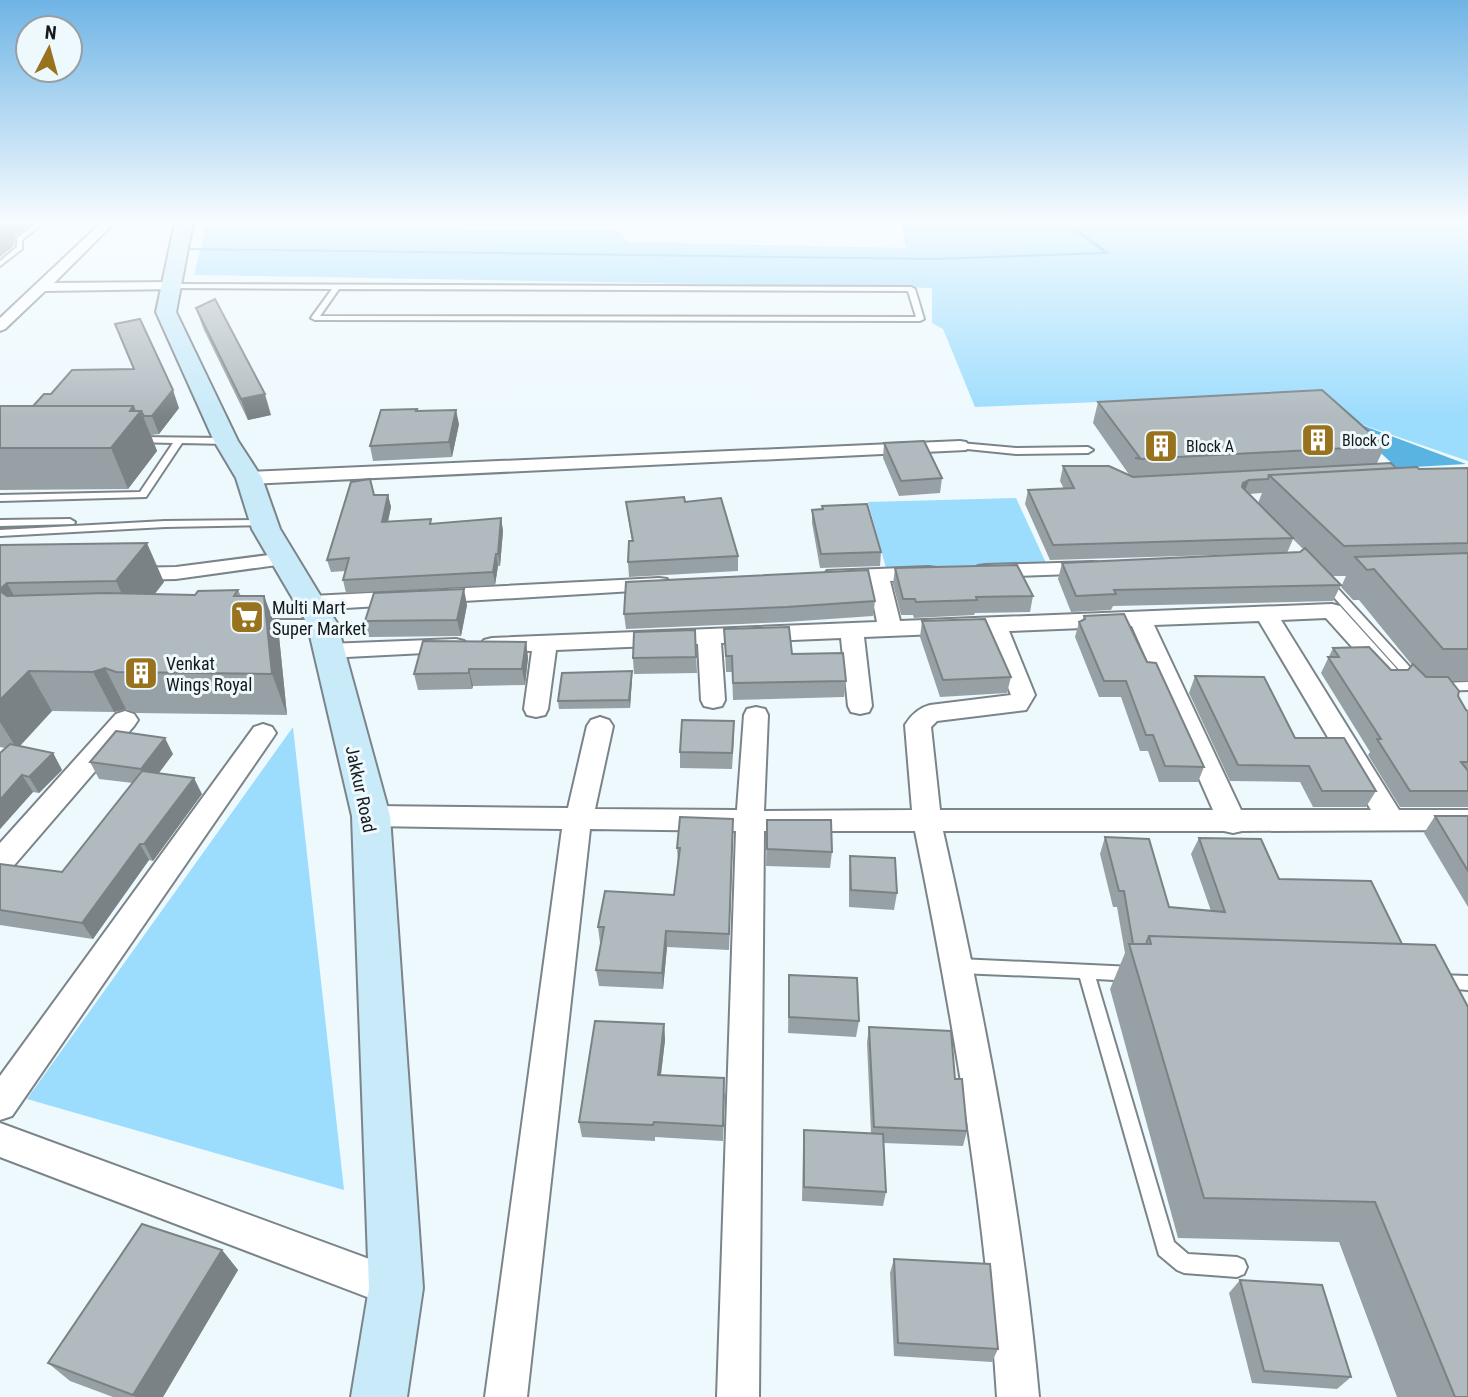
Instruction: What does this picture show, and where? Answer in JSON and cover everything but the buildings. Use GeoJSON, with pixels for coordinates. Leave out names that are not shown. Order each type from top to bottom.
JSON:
{"type":"FeatureCollection","features":[{"type":"Feature","properties":{"kind":"street"},"geometry":{"type":"LineString","coordinates":[[0,326],[44,287]]}},
{"type":"Feature","properties":{"kind":"street","name":"Jakkur Road"},"geometry":{"type":"LineString","coordinates":[[171,287],[166,312],[226,440],[249,478],[264,523],[320,626],[371,816],[396,1287],[379,1397]]}},
{"type":"Feature","properties":{"kind":"street"},"geometry":{"type":"LineString","coordinates":[[249,478],[960,446]]}},
{"type":"Feature","properties":{"kind":"street"},"geometry":{"type":"LineString","coordinates":[[108,574],[176,573],[284,559]]}},
{"type":"Feature","properties":{"kind":"street"},"geometry":{"type":"LineString","coordinates":[[809,577],[1109,567]]}},
{"type":"Feature","properties":{"kind":"street"},"geometry":{"type":"LineString","coordinates":[[878,575],[890,629]]}},
{"type":"Feature","properties":{"kind":"street"},"geometry":{"type":"LineString","coordinates":[[320,626],[685,583]]}},
{"type":"Feature","properties":{"kind":"street"},"geometry":{"type":"LineString","coordinates":[[320,626],[545,643],[1342,611],[1391,677]]}},
{"type":"Feature","properties":{"kind":"street"},"geometry":{"type":"LineString","coordinates":[[1266,614],[1390,819]]}},
{"type":"Feature","properties":{"kind":"street"},"geometry":{"type":"LineString","coordinates":[[1140,619],[1233,823]]}},
{"type":"Feature","properties":{"kind":"street"},"geometry":{"type":"LineString","coordinates":[[995,625],[1023,695],[1017,704],[930,713],[918,725],[927,821],[958,966],[1010,1294],[1018,1397]]}},
{"type":"Feature","properties":{"kind":"street"},"geometry":{"type":"LineString","coordinates":[[852,631],[860,706]]}},
{"type":"Feature","properties":{"kind":"street"},"geometry":{"type":"LineString","coordinates":[[709,636],[713,700]]}},
{"type":"Feature","properties":{"kind":"street"},"geometry":{"type":"LineString","coordinates":[[536,709],[545,643]]}},
{"type":"Feature","properties":{"kind":"street"},"geometry":{"type":"LineString","coordinates":[[738,1397],[750,821],[756,715]]}},
{"type":"Feature","properties":{"kind":"street"},"geometry":{"type":"LineString","coordinates":[[0,862],[125,720]]}},
{"type":"Feature","properties":{"kind":"street"},"geometry":{"type":"LineString","coordinates":[[506,1397],[577,818],[583,806],[600,726]]}},
{"type":"Feature","properties":{"kind":"street"},"geometry":{"type":"LineString","coordinates":[[0,1104],[263,733]]}},
{"type":"Feature","properties":{"kind":"street"},"geometry":{"type":"LineString","coordinates":[[371,816],[1233,823],[1468,820]]}},
{"type":"Feature","properties":{"kind":"street"},"geometry":{"type":"LineString","coordinates":[[0,1140],[396,1287]]}},
{"type":"Feature","properties":{"kind":"lane"},"geometry":{"type":"LineString","coordinates":[[337,287],[315,318],[920,319],[911,289],[392,287]]}},
{"type":"Feature","properties":{"kind":"lane"},"geometry":{"type":"LineString","coordinates":[[124,440],[226,440]]}},
{"type":"Feature","properties":{"kind":"lane"},"geometry":{"type":"LineString","coordinates":[[0,498],[143,495],[180,440]]}},
{"type":"Feature","properties":{"kind":"lane"},"geometry":{"type":"LineString","coordinates":[[960,446],[1016,451],[1086,445],[1096,459]]}},
{"type":"Feature","properties":{"kind":"lane"},"geometry":{"type":"LineString","coordinates":[[0,533],[147,526],[192,521]]}},
{"type":"Feature","properties":{"kind":"lane"},"geometry":{"type":"LineString","coordinates":[[0,523],[264,523]]}},
{"type":"Feature","properties":{"kind":"lane"},"geometry":{"type":"LineString","coordinates":[[1339,582],[1322,578],[1342,611],[1427,687],[1468,686]]}},
{"type":"Feature","properties":{"kind":"lane"},"geometry":{"type":"LineString","coordinates":[[248,625],[320,626]]}},
{"type":"Feature","properties":{"kind":"lane"},"geometry":{"type":"LineString","coordinates":[[958,966],[1155,974]]}},
{"type":"Feature","properties":{"kind":"lane"},"geometry":{"type":"LineString","coordinates":[[1086,972],[1166,1248],[1184,1262],[1237,1267]]}},
{"type":"Feature","properties":{"kind":"lane"},"geometry":{"type":"LineString","coordinates":[[1427,982],[1468,983]]}},
{"type":"Feature","properties":{"kind":"shaded area"},"geometry":{"type":"Polygon","coordinates":[[[886,287],[1468,287],[1468,461],[1276,395],[975,407],[943,329],[932,323],[932,288],[886,287]]]}},
{"type":"Feature","properties":{"kind":"shaded area"},"geometry":{"type":"Polygon","coordinates":[[[1343,418],[1466,464],[1397,468],[1343,418]]]}},
{"type":"Feature","properties":{"kind":"shaded area"},"geometry":{"type":"Polygon","coordinates":[[[1016,498],[1046,563],[886,568],[868,502],[1016,498]]]}},
{"type":"Feature","properties":{"kind":"shaded area"},"geometry":{"type":"Polygon","coordinates":[[[293,727],[344,1190],[27,1099],[293,727]]]}},
{"type":"Feature","properties":{"kind":"place","name":"Block C"},"geometry":{"type":"Point","coordinates":[1318,440]}},
{"type":"Feature","properties":{"kind":"place","name":"Block A"},"geometry":{"type":"Point","coordinates":[1161,446]}},
{"type":"Feature","properties":{"kind":"place","name":"Multi Mart Super Market"},"geometry":{"type":"Point","coordinates":[247,617]}},
{"type":"Feature","properties":{"kind":"place","name":"Venkat Wings Royal"},"geometry":{"type":"Point","coordinates":[141,673]}}]}
